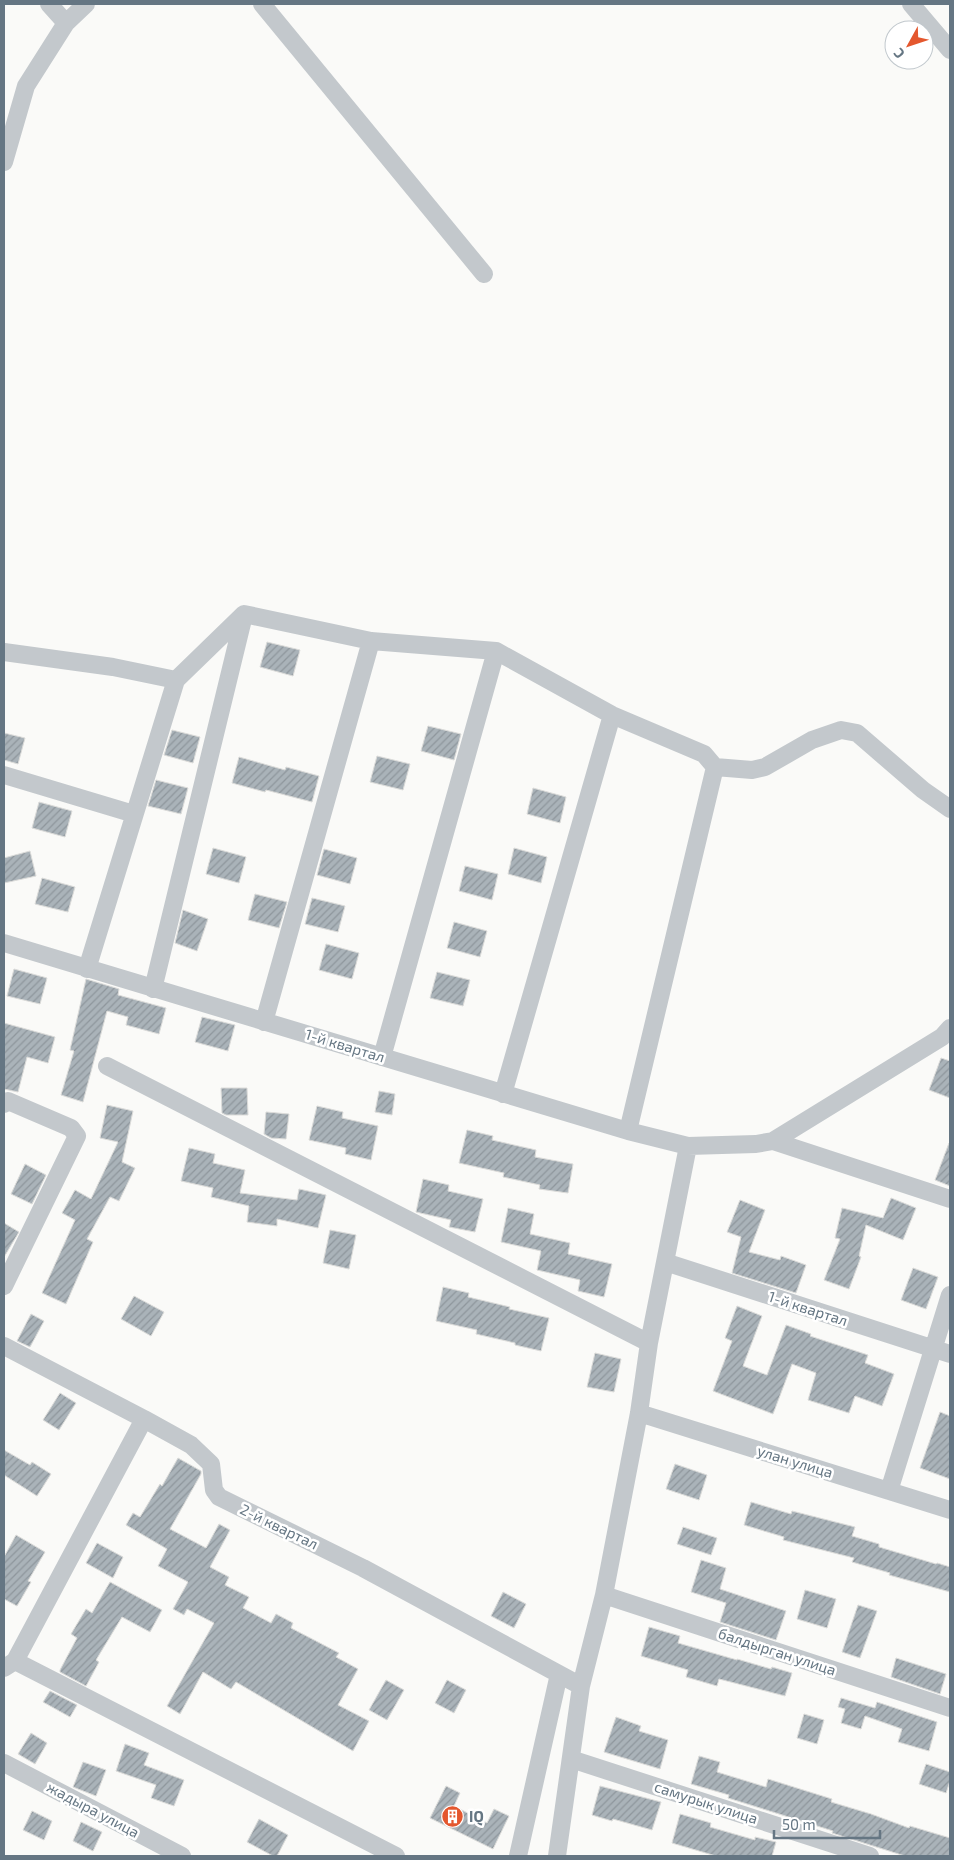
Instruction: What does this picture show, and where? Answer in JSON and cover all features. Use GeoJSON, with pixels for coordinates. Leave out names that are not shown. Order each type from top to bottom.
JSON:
{"type":"FeatureCollection","features":[{"type":"Feature","properties":{"kind":"street"},"geometry":{"type":"LineString","coordinates":[[49,4],[66,24]]}},
{"type":"Feature","properties":{"kind":"street"},"geometry":{"type":"LineString","coordinates":[[4,162],[12,109],[66,24],[86,4]]}},
{"type":"Feature","properties":{"kind":"street"},"geometry":{"type":"LineString","coordinates":[[262,4],[484,274]]}},
{"type":"Feature","properties":{"kind":"street"},"geometry":{"type":"LineString","coordinates":[[911,4],[950,50]]}},
{"type":"Feature","properties":{"kind":"street"},"geometry":{"type":"LineString","coordinates":[[244,614],[371,641],[496,651],[612,715],[704,754],[715,767],[752,770],[765,767],[812,740],[841,730],[857,734],[923,790],[950,809]]}},
{"type":"Feature","properties":{"kind":"street"},"geometry":{"type":"LineString","coordinates":[[87,969],[176,680],[244,614]]}},
{"type":"Feature","properties":{"kind":"street"},"geometry":{"type":"LineString","coordinates":[[153,989],[244,614]]}},
{"type":"Feature","properties":{"kind":"street"},"geometry":{"type":"LineString","coordinates":[[264,1022],[371,641]]}},
{"type":"Feature","properties":{"kind":"street"},"geometry":{"type":"LineString","coordinates":[[382,1057],[496,651]]}},
{"type":"Feature","properties":{"kind":"street"},"geometry":{"type":"LineString","coordinates":[[4,652],[113,667],[176,680]]}},
{"type":"Feature","properties":{"kind":"street"},"geometry":{"type":"LineString","coordinates":[[503,1094],[612,715]]}},
{"type":"Feature","properties":{"kind":"street"},"geometry":{"type":"LineString","coordinates":[[628,1131],[715,767]]}},
{"type":"Feature","properties":{"kind":"street"},"geometry":{"type":"LineString","coordinates":[[4,775],[134,814]]}},
{"type":"Feature","properties":{"kind":"street","name":"1-й квартал"},"geometry":{"type":"LineString","coordinates":[[4,943],[628,1131],[688,1146],[756,1144],[774,1141]]}},
{"type":"Feature","properties":{"kind":"street"},"geometry":{"type":"LineString","coordinates":[[774,1141],[948,1034]]}},
{"type":"Feature","properties":{"kind":"street"},"geometry":{"type":"LineString","coordinates":[[107,1066],[649,1343]]}},
{"type":"Feature","properties":{"kind":"street"},"geometry":{"type":"LineString","coordinates":[[4,1104],[8,1102],[71,1128],[77,1136],[4,1286]]}},
{"type":"Feature","properties":{"kind":"street"},"geometry":{"type":"LineString","coordinates":[[774,1141],[950,1198]]}},
{"type":"Feature","properties":{"kind":"street"},"geometry":{"type":"LineString","coordinates":[[557,1856],[581,1686],[604,1595],[639,1413],[649,1343],[688,1146]]}},
{"type":"Feature","properties":{"kind":"street","name":"1-й квартал"},"geometry":{"type":"LineString","coordinates":[[665,1262],[950,1354]]}},
{"type":"Feature","properties":{"kind":"street"},"geometry":{"type":"LineString","coordinates":[[890,1491],[950,1294]]}},
{"type":"Feature","properties":{"kind":"street","name":"2-й квартал"},"geometry":{"type":"LineString","coordinates":[[4,1346],[191,1445],[211,1464],[214,1490],[219,1497],[364,1568],[581,1686]]}},
{"type":"Feature","properties":{"kind":"street","name":"улан улица"},"geometry":{"type":"LineString","coordinates":[[639,1413],[950,1510]]}},
{"type":"Feature","properties":{"kind":"street"},"geometry":{"type":"LineString","coordinates":[[144,1419],[10,1665],[396,1856]]}},
{"type":"Feature","properties":{"kind":"street","name":"балдырган улица"},"geometry":{"type":"LineString","coordinates":[[604,1595],[950,1708]]}},
{"type":"Feature","properties":{"kind":"street"},"geometry":{"type":"LineString","coordinates":[[518,1856],[559,1674]]}},
{"type":"Feature","properties":{"kind":"street","name":"самурык улица"},"geometry":{"type":"LineString","coordinates":[[571,1759],[870,1856]]}},
{"type":"Feature","properties":{"kind":"street","name":"жадыра улица"},"geometry":{"type":"LineString","coordinates":[[4,1763],[182,1856]]}},
{"type":"Feature","properties":{"kind":"building"},"geometry":{"type":"Polygon","coordinates":[[[267,642],[300,650],[293,676],[260,667],[267,642]]]}},
{"type":"Feature","properties":{"kind":"building"},"geometry":{"type":"Polygon","coordinates":[[[428,726],[461,734],[454,760],[421,751],[428,726]]]}},
{"type":"Feature","properties":{"kind":"building"},"geometry":{"type":"Polygon","coordinates":[[[172,730],[200,737],[193,763],[164,755],[172,730]]]}},
{"type":"Feature","properties":{"kind":"building"},"geometry":{"type":"Polygon","coordinates":[[[4,733],[25,738],[18,764],[4,760],[4,733]]]}},
{"type":"Feature","properties":{"kind":"building"},"geometry":{"type":"Polygon","coordinates":[[[377,756],[410,764],[403,790],[370,782],[377,756]]]}},
{"type":"Feature","properties":{"kind":"building"},"geometry":{"type":"Polygon","coordinates":[[[239,757],[285,770],[286,767],[319,776],[312,802],[232,783],[239,757]]]}},
{"type":"Feature","properties":{"kind":"building"},"geometry":{"type":"Polygon","coordinates":[[[156,780],[188,788],[181,814],[148,806],[156,780]]]}},
{"type":"Feature","properties":{"kind":"building"},"geometry":{"type":"Polygon","coordinates":[[[533,788],[566,797],[560,823],[527,814],[533,788]]]}},
{"type":"Feature","properties":{"kind":"building"},"geometry":{"type":"Polygon","coordinates":[[[39,802],[72,811],[65,837],[32,828],[39,802]]]}},
{"type":"Feature","properties":{"kind":"building"},"geometry":{"type":"Polygon","coordinates":[[[213,848],[246,857],[239,883],[206,874],[213,848]]]}},
{"type":"Feature","properties":{"kind":"building"},"geometry":{"type":"Polygon","coordinates":[[[514,848],[547,857],[541,883],[508,874],[514,848]]]}},
{"type":"Feature","properties":{"kind":"building"},"geometry":{"type":"Polygon","coordinates":[[[324,849],[357,858],[350,884],[317,875],[324,849]]]}},
{"type":"Feature","properties":{"kind":"building"},"geometry":{"type":"Polygon","coordinates":[[[30,851],[36,876],[4,883],[4,858],[30,851]]]}},
{"type":"Feature","properties":{"kind":"building"},"geometry":{"type":"Polygon","coordinates":[[[465,866],[498,874],[492,900],[459,891],[465,866]]]}},
{"type":"Feature","properties":{"kind":"building"},"geometry":{"type":"Polygon","coordinates":[[[42,878],[75,887],[68,912],[35,904],[42,878]]]}},
{"type":"Feature","properties":{"kind":"building"},"geometry":{"type":"Polygon","coordinates":[[[255,894],[287,902],[279,928],[248,920],[255,894]]]}},
{"type":"Feature","properties":{"kind":"building"},"geometry":{"type":"Polygon","coordinates":[[[312,898],[345,906],[338,932],[305,924],[312,898]]]}},
{"type":"Feature","properties":{"kind":"building"},"geometry":{"type":"Polygon","coordinates":[[[183,910],[208,919],[197,951],[175,943],[183,910]]]}},
{"type":"Feature","properties":{"kind":"building"},"geometry":{"type":"Polygon","coordinates":[[[454,922],[487,931],[480,957],[447,948],[454,922]]]}},
{"type":"Feature","properties":{"kind":"building"},"geometry":{"type":"Polygon","coordinates":[[[326,944],[359,953],[352,979],[319,970],[326,944]]]}},
{"type":"Feature","properties":{"kind":"building"},"geometry":{"type":"Polygon","coordinates":[[[14,969],[47,978],[40,1004],[7,996],[14,969]]]}},
{"type":"Feature","properties":{"kind":"building"},"geometry":{"type":"Polygon","coordinates":[[[437,972],[470,980],[463,1006],[430,998],[437,972]]]}},
{"type":"Feature","properties":{"kind":"building"},"geometry":{"type":"Polygon","coordinates":[[[86,979],[119,989],[118,995],[166,1008],[159,1034],[126,1025],[128,1017],[107,1011],[83,1102],[61,1095],[74,1051],[70,1050],[86,979]]]}},
{"type":"Feature","properties":{"kind":"building"},"geometry":{"type":"Polygon","coordinates":[[[202,1017],[235,1025],[228,1051],[195,1042],[202,1017]]]}},
{"type":"Feature","properties":{"kind":"building"},"geometry":{"type":"Polygon","coordinates":[[[4,1023],[55,1037],[48,1063],[27,1057],[18,1092],[4,1089],[4,1023]]]}},
{"type":"Feature","properties":{"kind":"building"},"geometry":{"type":"Polygon","coordinates":[[[941,1058],[950,1061],[950,1098],[929,1090],[941,1058]]]}},
{"type":"Feature","properties":{"kind":"building"},"geometry":{"type":"Polygon","coordinates":[[[221,1088],[247,1088],[248,1115],[226,1115],[222,1113],[221,1088]]]}},
{"type":"Feature","properties":{"kind":"building"},"geometry":{"type":"Polygon","coordinates":[[[379,1091],[395,1094],[392,1115],[375,1112],[379,1091]]]}},
{"type":"Feature","properties":{"kind":"building"},"geometry":{"type":"Polygon","coordinates":[[[107,1105],[133,1111],[122,1162],[135,1168],[119,1201],[110,1197],[87,1239],[93,1242],[66,1304],[42,1293],[75,1220],[62,1213],[75,1190],[91,1199],[118,1142],[100,1138],[107,1105]]]}},
{"type":"Feature","properties":{"kind":"building"},"geometry":{"type":"Polygon","coordinates":[[[317,1106],[343,1112],[342,1118],[378,1126],[371,1160],[345,1154],[346,1148],[309,1140],[317,1106]]]}},
{"type":"Feature","properties":{"kind":"building"},"geometry":{"type":"Polygon","coordinates":[[[266,1112],[289,1114],[286,1139],[271,1138],[264,1134],[266,1112]]]}},
{"type":"Feature","properties":{"kind":"building"},"geometry":{"type":"Polygon","coordinates":[[[467,1130],[493,1136],[492,1140],[536,1150],[535,1157],[573,1164],[568,1193],[539,1189],[540,1185],[503,1177],[504,1173],[459,1163],[467,1130]]]}},
{"type":"Feature","properties":{"kind":"building"},"geometry":{"type":"Polygon","coordinates":[[[950,1143],[950,1186],[935,1180],[950,1143]]]}},
{"type":"Feature","properties":{"kind":"building"},"geometry":{"type":"Polygon","coordinates":[[[189,1148],[215,1154],[213,1163],[245,1170],[240,1193],[297,1200],[299,1189],[326,1195],[318,1228],[277,1219],[277,1226],[247,1222],[249,1206],[211,1197],[213,1188],[181,1181],[189,1148]]]}},
{"type":"Feature","properties":{"kind":"building"},"geometry":{"type":"Polygon","coordinates":[[[25,1164],[46,1175],[32,1204],[11,1194],[25,1164]]]}},
{"type":"Feature","properties":{"kind":"building"},"geometry":{"type":"Polygon","coordinates":[[[423,1179],[449,1185],[448,1191],[483,1199],[475,1232],[449,1227],[451,1220],[416,1212],[423,1179]]]}},
{"type":"Feature","properties":{"kind":"building"},"geometry":{"type":"Polygon","coordinates":[[[891,1198],[916,1208],[903,1240],[866,1225],[859,1256],[861,1257],[849,1289],[824,1280],[840,1239],[835,1238],[842,1208],[883,1218],[891,1198]]]}},
{"type":"Feature","properties":{"kind":"building"},"geometry":{"type":"Polygon","coordinates":[[[740,1200],[765,1210],[749,1252],[780,1260],[781,1256],[806,1265],[796,1293],[732,1273],[741,1237],[727,1232],[740,1200]]]}},
{"type":"Feature","properties":{"kind":"building"},"geometry":{"type":"Polygon","coordinates":[[[508,1208],[534,1214],[530,1234],[570,1243],[568,1254],[612,1264],[604,1297],[578,1291],[580,1280],[537,1270],[541,1251],[501,1242],[508,1208]]]}},
{"type":"Feature","properties":{"kind":"building"},"geometry":{"type":"Polygon","coordinates":[[[4,1223],[19,1232],[4,1257],[4,1223]]]}},
{"type":"Feature","properties":{"kind":"building"},"geometry":{"type":"Polygon","coordinates":[[[330,1230],[356,1235],[349,1269],[323,1263],[330,1230]]]}},
{"type":"Feature","properties":{"kind":"building"},"geometry":{"type":"Polygon","coordinates":[[[913,1268],[938,1277],[926,1309],[901,1300],[913,1268]]]}},
{"type":"Feature","properties":{"kind":"building"},"geometry":{"type":"Polygon","coordinates":[[[443,1287],[469,1293],[468,1297],[510,1307],[509,1309],[549,1318],[541,1351],[476,1334],[477,1330],[436,1321],[443,1287]]]}},
{"type":"Feature","properties":{"kind":"building"},"geometry":{"type":"Polygon","coordinates":[[[134,1296],[164,1312],[151,1336],[121,1319],[134,1296]]]}},
{"type":"Feature","properties":{"kind":"building"},"geometry":{"type":"Polygon","coordinates":[[[737,1306],[762,1316],[743,1366],[767,1375],[786,1325],[811,1334],[810,1336],[868,1355],[865,1363],[894,1374],[882,1406],[855,1396],[849,1413],[808,1400],[816,1373],[792,1364],[773,1414],[713,1391],[732,1341],[725,1338],[737,1306]]]}},
{"type":"Feature","properties":{"kind":"building"},"geometry":{"type":"Polygon","coordinates":[[[31,1314],[44,1321],[30,1347],[17,1341],[31,1314]]]}},
{"type":"Feature","properties":{"kind":"building"},"geometry":{"type":"Polygon","coordinates":[[[595,1353],[621,1359],[614,1392],[587,1387],[595,1353]]]}},
{"type":"Feature","properties":{"kind":"building"},"geometry":{"type":"Polygon","coordinates":[[[60,1393],[76,1403],[59,1430],[43,1420],[60,1393]]]}},
{"type":"Feature","properties":{"kind":"building"},"geometry":{"type":"Polygon","coordinates":[[[940,1412],[950,1416],[950,1479],[920,1468],[940,1412]]]}},
{"type":"Feature","properties":{"kind":"building"},"geometry":{"type":"Polygon","coordinates":[[[4,1450],[30,1465],[32,1462],[51,1474],[37,1496],[4,1475],[4,1450]]]}},
{"type":"Feature","properties":{"kind":"building"},"geometry":{"type":"Polygon","coordinates":[[[178,1458],[201,1471],[201,1474],[170,1529],[206,1548],[219,1524],[230,1530],[210,1567],[229,1577],[225,1585],[249,1597],[243,1608],[271,1623],[276,1614],[293,1623],[291,1628],[339,1653],[336,1657],[358,1669],[338,1705],[369,1721],[353,1751],[236,1682],[231,1689],[203,1672],[180,1714],[167,1706],[214,1623],[187,1609],[184,1615],[173,1609],[188,1582],[158,1566],[167,1549],[126,1525],[133,1513],[140,1517],[160,1484],[162,1486],[178,1458]]]}},
{"type":"Feature","properties":{"kind":"building"},"geometry":{"type":"Polygon","coordinates":[[[675,1464],[707,1475],[699,1500],[666,1489],[675,1464]]]}},
{"type":"Feature","properties":{"kind":"building"},"geometry":{"type":"Polygon","coordinates":[[[751,1502],[791,1514],[792,1511],[855,1527],[852,1536],[879,1544],[879,1547],[950,1567],[950,1592],[889,1575],[890,1573],[852,1562],[854,1558],[783,1540],[784,1537],[744,1525],[751,1502]]]}},
{"type":"Feature","properties":{"kind":"building"},"geometry":{"type":"Polygon","coordinates":[[[683,1527],[717,1538],[711,1555],[677,1544],[683,1527]]]}},
{"type":"Feature","properties":{"kind":"building"},"geometry":{"type":"Polygon","coordinates":[[[16,1535],[45,1552],[28,1581],[31,1582],[17,1606],[4,1599],[4,1557],[16,1535]]]}},
{"type":"Feature","properties":{"kind":"building"},"geometry":{"type":"Polygon","coordinates":[[[97,1543],[123,1557],[113,1578],[86,1563],[97,1543]]]}},
{"type":"Feature","properties":{"kind":"building"},"geometry":{"type":"Polygon","coordinates":[[[701,1560],[726,1568],[720,1589],[786,1611],[776,1640],[720,1622],[726,1603],[691,1592],[701,1560]]]}},
{"type":"Feature","properties":{"kind":"building"},"geometry":{"type":"Polygon","coordinates":[[[110,1582],[162,1610],[150,1632],[122,1617],[96,1660],[99,1662],[86,1686],[60,1672],[60,1670],[77,1638],[71,1634],[86,1609],[92,1613],[110,1582]]]}},
{"type":"Feature","properties":{"kind":"building"},"geometry":{"type":"Polygon","coordinates":[[[805,1590],[836,1599],[827,1628],[797,1619],[805,1590]]]}},
{"type":"Feature","properties":{"kind":"building"},"geometry":{"type":"Polygon","coordinates":[[[503,1592],[526,1604],[514,1628],[491,1616],[503,1592]]]}},
{"type":"Feature","properties":{"kind":"building"},"geometry":{"type":"Polygon","coordinates":[[[858,1605],[877,1611],[860,1658],[842,1652],[858,1605]]]}},
{"type":"Feature","properties":{"kind":"building"},"geometry":{"type":"Polygon","coordinates":[[[649,1627],[680,1636],[678,1643],[792,1673],[785,1696],[719,1679],[717,1686],[686,1677],[688,1670],[641,1656],[649,1627]]]}},
{"type":"Feature","properties":{"kind":"building"},"geometry":{"type":"Polygon","coordinates":[[[896,1658],[946,1674],[940,1694],[891,1677],[896,1658]]]}},
{"type":"Feature","properties":{"kind":"building"},"geometry":{"type":"Polygon","coordinates":[[[386,1680],[404,1690],[387,1720],[369,1710],[386,1680]]]}},
{"type":"Feature","properties":{"kind":"building"},"geometry":{"type":"Polygon","coordinates":[[[447,1680],[466,1690],[454,1713],[435,1703],[447,1680]]]}},
{"type":"Feature","properties":{"kind":"building"},"geometry":{"type":"Polygon","coordinates":[[[50,1691],[77,1705],[70,1717],[43,1702],[50,1691]]]}},
{"type":"Feature","properties":{"kind":"building"},"geometry":{"type":"Polygon","coordinates":[[[841,1698],[875,1708],[877,1702],[937,1722],[929,1751],[898,1742],[902,1729],[865,1716],[861,1729],[841,1723],[845,1709],[838,1707],[841,1698]]]}},
{"type":"Feature","properties":{"kind":"building"},"geometry":{"type":"Polygon","coordinates":[[[804,1714],[824,1720],[817,1744],[797,1738],[804,1714]]]}},
{"type":"Feature","properties":{"kind":"building"},"geometry":{"type":"Polygon","coordinates":[[[616,1717],[641,1726],[639,1731],[668,1740],[660,1769],[604,1752],[616,1717]]]}},
{"type":"Feature","properties":{"kind":"building"},"geometry":{"type":"Polygon","coordinates":[[[31,1733],[47,1743],[35,1764],[18,1754],[31,1733]]]}},
{"type":"Feature","properties":{"kind":"building"},"geometry":{"type":"Polygon","coordinates":[[[125,1744],[149,1753],[144,1765],[184,1780],[174,1806],[151,1798],[156,1785],[116,1771],[125,1744]]]}},
{"type":"Feature","properties":{"kind":"building"},"geometry":{"type":"Polygon","coordinates":[[[699,1756],[720,1762],[717,1772],[766,1787],[768,1779],[832,1799],[831,1802],[909,1828],[910,1826],[950,1838],[950,1856],[905,1856],[728,1798],[729,1795],[691,1784],[699,1756]]]}},
{"type":"Feature","properties":{"kind":"building"},"geometry":{"type":"Polygon","coordinates":[[[83,1762],[106,1770],[96,1796],[73,1787],[83,1762]]]}},
{"type":"Feature","properties":{"kind":"building"},"geometry":{"type":"Polygon","coordinates":[[[926,1764],[950,1772],[950,1781],[946,1793],[919,1784],[926,1764]]]}},
{"type":"Feature","properties":{"kind":"building","name":"IQ"},"geometry":{"type":"Polygon","coordinates":[[[446,1786],[460,1793],[454,1806],[487,1823],[494,1809],[509,1816],[493,1849],[430,1818],[446,1786]]]}},
{"type":"Feature","properties":{"kind":"building"},"geometry":{"type":"Polygon","coordinates":[[[600,1786],[661,1802],[652,1830],[592,1815],[600,1786]]]}},
{"type":"Feature","properties":{"kind":"building"},"geometry":{"type":"Polygon","coordinates":[[[32,1811],[52,1821],[44,1840],[23,1830],[32,1811]]]}},
{"type":"Feature","properties":{"kind":"building"},"geometry":{"type":"Polygon","coordinates":[[[680,1814],[711,1823],[710,1827],[755,1840],[755,1837],[776,1842],[772,1856],[716,1856],[672,1843],[680,1814]]]}},
{"type":"Feature","properties":{"kind":"building"},"geometry":{"type":"Polygon","coordinates":[[[259,1819],[288,1835],[277,1856],[273,1856],[247,1842],[259,1819]]]}},
{"type":"Feature","properties":{"kind":"building"},"geometry":{"type":"Polygon","coordinates":[[[81,1822],[102,1832],[93,1851],[73,1841],[81,1822]]]}},
{"type":"Feature","properties":{"kind":"place","name":"IQ"},"geometry":{"type":"Point","coordinates":[453,1817]}}]}
